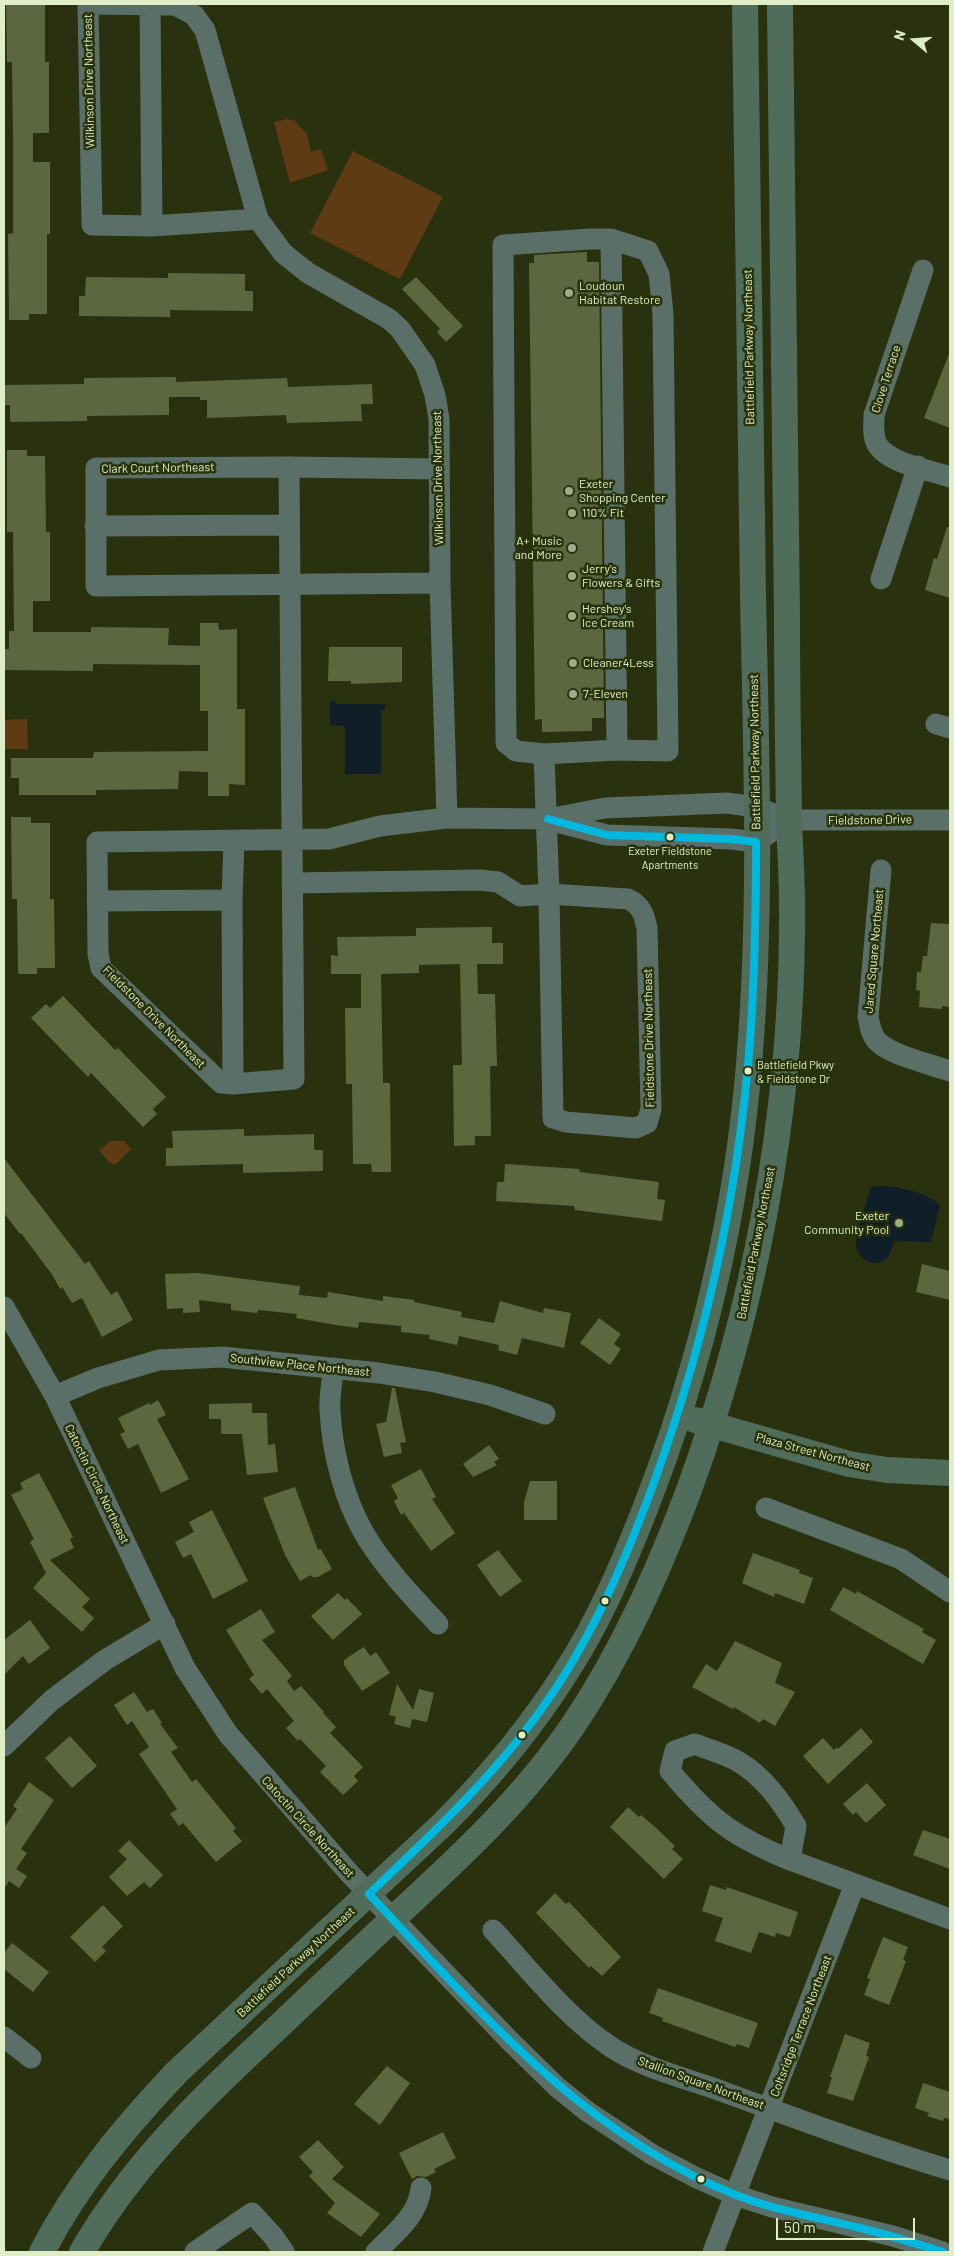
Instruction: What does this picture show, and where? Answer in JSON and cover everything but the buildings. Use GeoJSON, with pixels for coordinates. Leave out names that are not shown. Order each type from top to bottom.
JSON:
{"type":"FeatureCollection","features":[{"type":"Feature","properties":{"kind":"main road","name":"Battlefield Parkway Northeast"},"geometry":{"type":"LineString","coordinates":[[42,2252],[73,2197],[138,2113],[177,2072],[369,1894],[472,1795],[519,1738],[571,1664],[605,1602],[662,1465],[686,1391],[720,1259],[738,1162],[750,1049],[755,953],[756,807],[745,4]]}},
{"type":"Feature","properties":{"kind":"main road","name":"Battlefield Parkway Northeast"},"geometry":{"type":"LineString","coordinates":[[82,2252],[118,2198],[157,2146],[213,2088],[449,1868],[517,1798],[544,1766],[602,1679],[635,1620],[668,1544],[712,1424],[749,1289],[770,1183],[781,1102],[788,1027],[792,929],[789,820],[780,4]]}},
{"type":"Feature","properties":{"kind":"main road","name":"Plaza Street Northeast"},"geometry":{"type":"LineString","coordinates":[[678,1415],[849,1464],[887,1470],[950,1473]]}},
{"type":"Feature","properties":{"kind":"street","name":"Wilkinson Drive Northeast"},"geometry":{"type":"LineString","coordinates":[[258,219],[152,226],[92,225],[88,4],[175,5],[194,15],[205,30],[258,219],[283,252],[308,273],[390,319],[411,343],[424,364],[435,396],[439,419],[440,583],[447,818]]}},
{"type":"Feature","properties":{"kind":"street"},"geometry":{"type":"LineString","coordinates":[[150,4],[152,226]]}},
{"type":"Feature","properties":{"kind":"street"},"geometry":{"type":"LineString","coordinates":[[611,239],[617,750]]}},
{"type":"Feature","properties":{"kind":"street"},"geometry":{"type":"LineString","coordinates":[[611,239],[648,252],[659,274],[664,344],[668,751],[617,750],[544,754],[516,751],[506,743],[503,245],[611,239]]}},
{"type":"Feature","properties":{"kind":"street","name":"Clove Terrace"},"geometry":{"type":"LineString","coordinates":[[923,270],[874,415],[874,433],[878,446],[888,456],[950,477]]}},
{"type":"Feature","properties":{"kind":"street"},"geometry":{"type":"LineString","coordinates":[[881,579],[918,466]]}},
{"type":"Feature","properties":{"kind":"street"},"geometry":{"type":"LineString","coordinates":[[288,467],[294,840]]}},
{"type":"Feature","properties":{"kind":"street","name":"Clark Court Northeast"},"geometry":{"type":"LineString","coordinates":[[438,469],[288,467],[96,468],[96,586],[440,583]]}},
{"type":"Feature","properties":{"kind":"street"},"geometry":{"type":"LineString","coordinates":[[95,526],[288,525]]}},
{"type":"Feature","properties":{"kind":"street"},"geometry":{"type":"LineString","coordinates":[[544,754],[548,819]]}},
{"type":"Feature","properties":{"kind":"street","name":"Fieldstone Drive Northeast"},"geometry":{"type":"LineString","coordinates":[[294,840],[292,883],[294,1079],[234,1084],[221,1083],[101,968],[98,954],[97,842],[329,839],[380,826],[447,818],[548,819],[605,808],[727,803],[756,807],[789,820]]}},
{"type":"Feature","properties":{"kind":"street","name":"Fieldstone Drive Northeast"},"geometry":{"type":"LineString","coordinates":[[548,819],[608,835],[731,839],[756,842]]}},
{"type":"Feature","properties":{"kind":"street","name":"Fieldstone Drive Northeast"},"geometry":{"type":"LineString","coordinates":[[292,883],[480,880],[498,882],[520,896],[549,894],[628,899],[635,902],[644,913],[647,928],[650,1109],[647,1122],[636,1128],[566,1122],[553,1118],[549,894],[548,819]]}},
{"type":"Feature","properties":{"kind":"street","name":"Fieldstone Drive"},"geometry":{"type":"LineString","coordinates":[[789,820],[950,820]]}},
{"type":"Feature","properties":{"kind":"street"},"geometry":{"type":"LineString","coordinates":[[756,842],[789,820]]}},
{"type":"Feature","properties":{"kind":"street"},"geometry":{"type":"LineString","coordinates":[[234,841],[232,900],[234,1084]]}},
{"type":"Feature","properties":{"kind":"street","name":"Jared Square Northeast"},"geometry":{"type":"LineString","coordinates":[[881,870],[868,1017],[871,1032],[878,1042],[890,1050],[950,1071]]}},
{"type":"Feature","properties":{"kind":"street"},"geometry":{"type":"LineString","coordinates":[[97,901],[232,900]]}},
{"type":"Feature","properties":{"kind":"street","name":"Catoctin Circle Northeast"},"geometry":{"type":"LineString","coordinates":[[4,1307],[55,1396],[185,1668],[228,1734],[369,1894],[510,2041],[557,2087],[588,2112],[653,2156],[735,2195],[772,2207],[893,2236],[943,2252]]}},
{"type":"Feature","properties":{"kind":"street","name":"Southview Place Northeast"},"geometry":{"type":"LineString","coordinates":[[55,1396],[98,1378],[160,1360],[222,1357],[334,1368],[435,1382],[490,1395],[545,1414]]}},
{"type":"Feature","properties":{"kind":"street"},"geometry":{"type":"LineString","coordinates":[[334,1368],[330,1409],[334,1450],[347,1493],[364,1534],[380,1557],[438,1624]]}},
{"type":"Feature","properties":{"kind":"street"},"geometry":{"type":"LineString","coordinates":[[766,1508],[880,1550],[947,1582]]}},
{"type":"Feature","properties":{"kind":"street"},"geometry":{"type":"LineString","coordinates":[[4,1746],[52,1700],[105,1660],[165,1624]]}},
{"type":"Feature","properties":{"kind":"street"},"geometry":{"type":"LineString","coordinates":[[790,1860],[796,1826],[770,1787],[738,1762],[695,1744],[675,1751],[670,1771],[696,1802],[723,1826],[754,1845],[790,1860],[950,1919]]}},
{"type":"Feature","properties":{"kind":"street","name":"Coltsridge Terrace Northeast"},"geometry":{"type":"LineString","coordinates":[[713,2252],[770,2109],[855,1884]]}},
{"type":"Feature","properties":{"kind":"street","name":"Stallion Square Northeast"},"geometry":{"type":"LineString","coordinates":[[493,1930],[576,2020],[613,2049],[641,2062],[770,2109],[950,2170]]}},
{"type":"Feature","properties":{"kind":"street"},"geometry":{"type":"LineString","coordinates":[[4,2037],[31,2058]]}},
{"type":"Feature","properties":{"kind":"street"},"geometry":{"type":"LineString","coordinates":[[376,2252],[409,2218],[420,2202],[421,2188]]}},
{"type":"Feature","properties":{"kind":"street"},"geometry":{"type":"LineString","coordinates":[[195,2252],[252,2213],[273,2236],[284,2252]]}},
{"type":"Feature","properties":{"kind":"shaded area"},"geometry":{"type":"Polygon","coordinates":[[[287,119],[294,120],[307,134],[311,152],[321,149],[328,170],[290,183],[274,122],[287,119]]]}},
{"type":"Feature","properties":{"kind":"shaded area"},"geometry":{"type":"Polygon","coordinates":[[[353,151],[443,197],[400,279],[310,233],[353,151]]]}},
{"type":"Feature","properties":{"kind":"shaded area"},"geometry":{"type":"Polygon","coordinates":[[[27,719],[28,749],[4,749],[4,720],[27,719]]]}},
{"type":"Feature","properties":{"kind":"shaded area"},"geometry":{"type":"Polygon","coordinates":[[[111,1141],[124,1141],[131,1149],[115,1165],[107,1160],[99,1150],[111,1141]]]}},
{"type":"Feature","properties":{"kind":"water"},"geometry":{"type":"Polygon","coordinates":[[[330,701],[335,701],[336,704],[385,704],[385,710],[381,710],[381,774],[345,774],[345,726],[330,725],[330,701]]]}},
{"type":"Feature","properties":{"kind":"water","name":"Exeter Community Pool"},"geometry":{"type":"Polygon","coordinates":[[[884,1186],[914,1191],[940,1205],[931,1242],[894,1241],[888,1257],[884,1261],[875,1263],[862,1257],[857,1249],[856,1238],[871,1187],[884,1186]]]}},
{"type":"Feature","properties":{"kind":"transit line"},"geometry":{"type":"LineString","coordinates":[[548,819],[607,835],[731,839],[756,842],[755,926],[748,1071],[732,1189],[708,1306],[675,1420],[633,1537],[593,1625],[578,1653],[543,1707],[504,1757],[461,1804],[369,1894],[451,1982],[536,2066],[582,2104],[630,2139],[681,2170],[736,2195],[780,2209],[878,2233],[943,2252]]}},
{"type":"Feature","properties":{"kind":"place","name":"Loudoun Habitat Restore"},"geometry":{"type":"Point","coordinates":[569,293]}},
{"type":"Feature","properties":{"kind":"place","name":"Exeter Shopping Center"},"geometry":{"type":"Point","coordinates":[569,491]}},
{"type":"Feature","properties":{"kind":"place","name":"110% Fit"},"geometry":{"type":"Point","coordinates":[572,513]}},
{"type":"Feature","properties":{"kind":"place","name":"A+ Music and More"},"geometry":{"type":"Point","coordinates":[572,548]}},
{"type":"Feature","properties":{"kind":"place","name":"Jerry's Flowers & Gifts"},"geometry":{"type":"Point","coordinates":[572,576]}},
{"type":"Feature","properties":{"kind":"place","name":"Hershey's Ice Cream"},"geometry":{"type":"Point","coordinates":[572,616]}},
{"type":"Feature","properties":{"kind":"place","name":"Cleaner4Less"},"geometry":{"type":"Point","coordinates":[573,663]}},
{"type":"Feature","properties":{"kind":"place","name":"7-Eleven"},"geometry":{"type":"Point","coordinates":[573,694]}},
{"type":"Feature","properties":{"kind":"place","name":"Exeter Fieldstone Apartments"},"geometry":{"type":"Point","coordinates":[670,837]}},
{"type":"Feature","properties":{"kind":"place","name":"Battlefield Pkwy & Fieldstone Dr"},"geometry":{"type":"Point","coordinates":[748,1071]}},
{"type":"Feature","properties":{"kind":"place","name":"Exeter Community Pool"},"geometry":{"type":"Point","coordinates":[899,1223]}}]}
